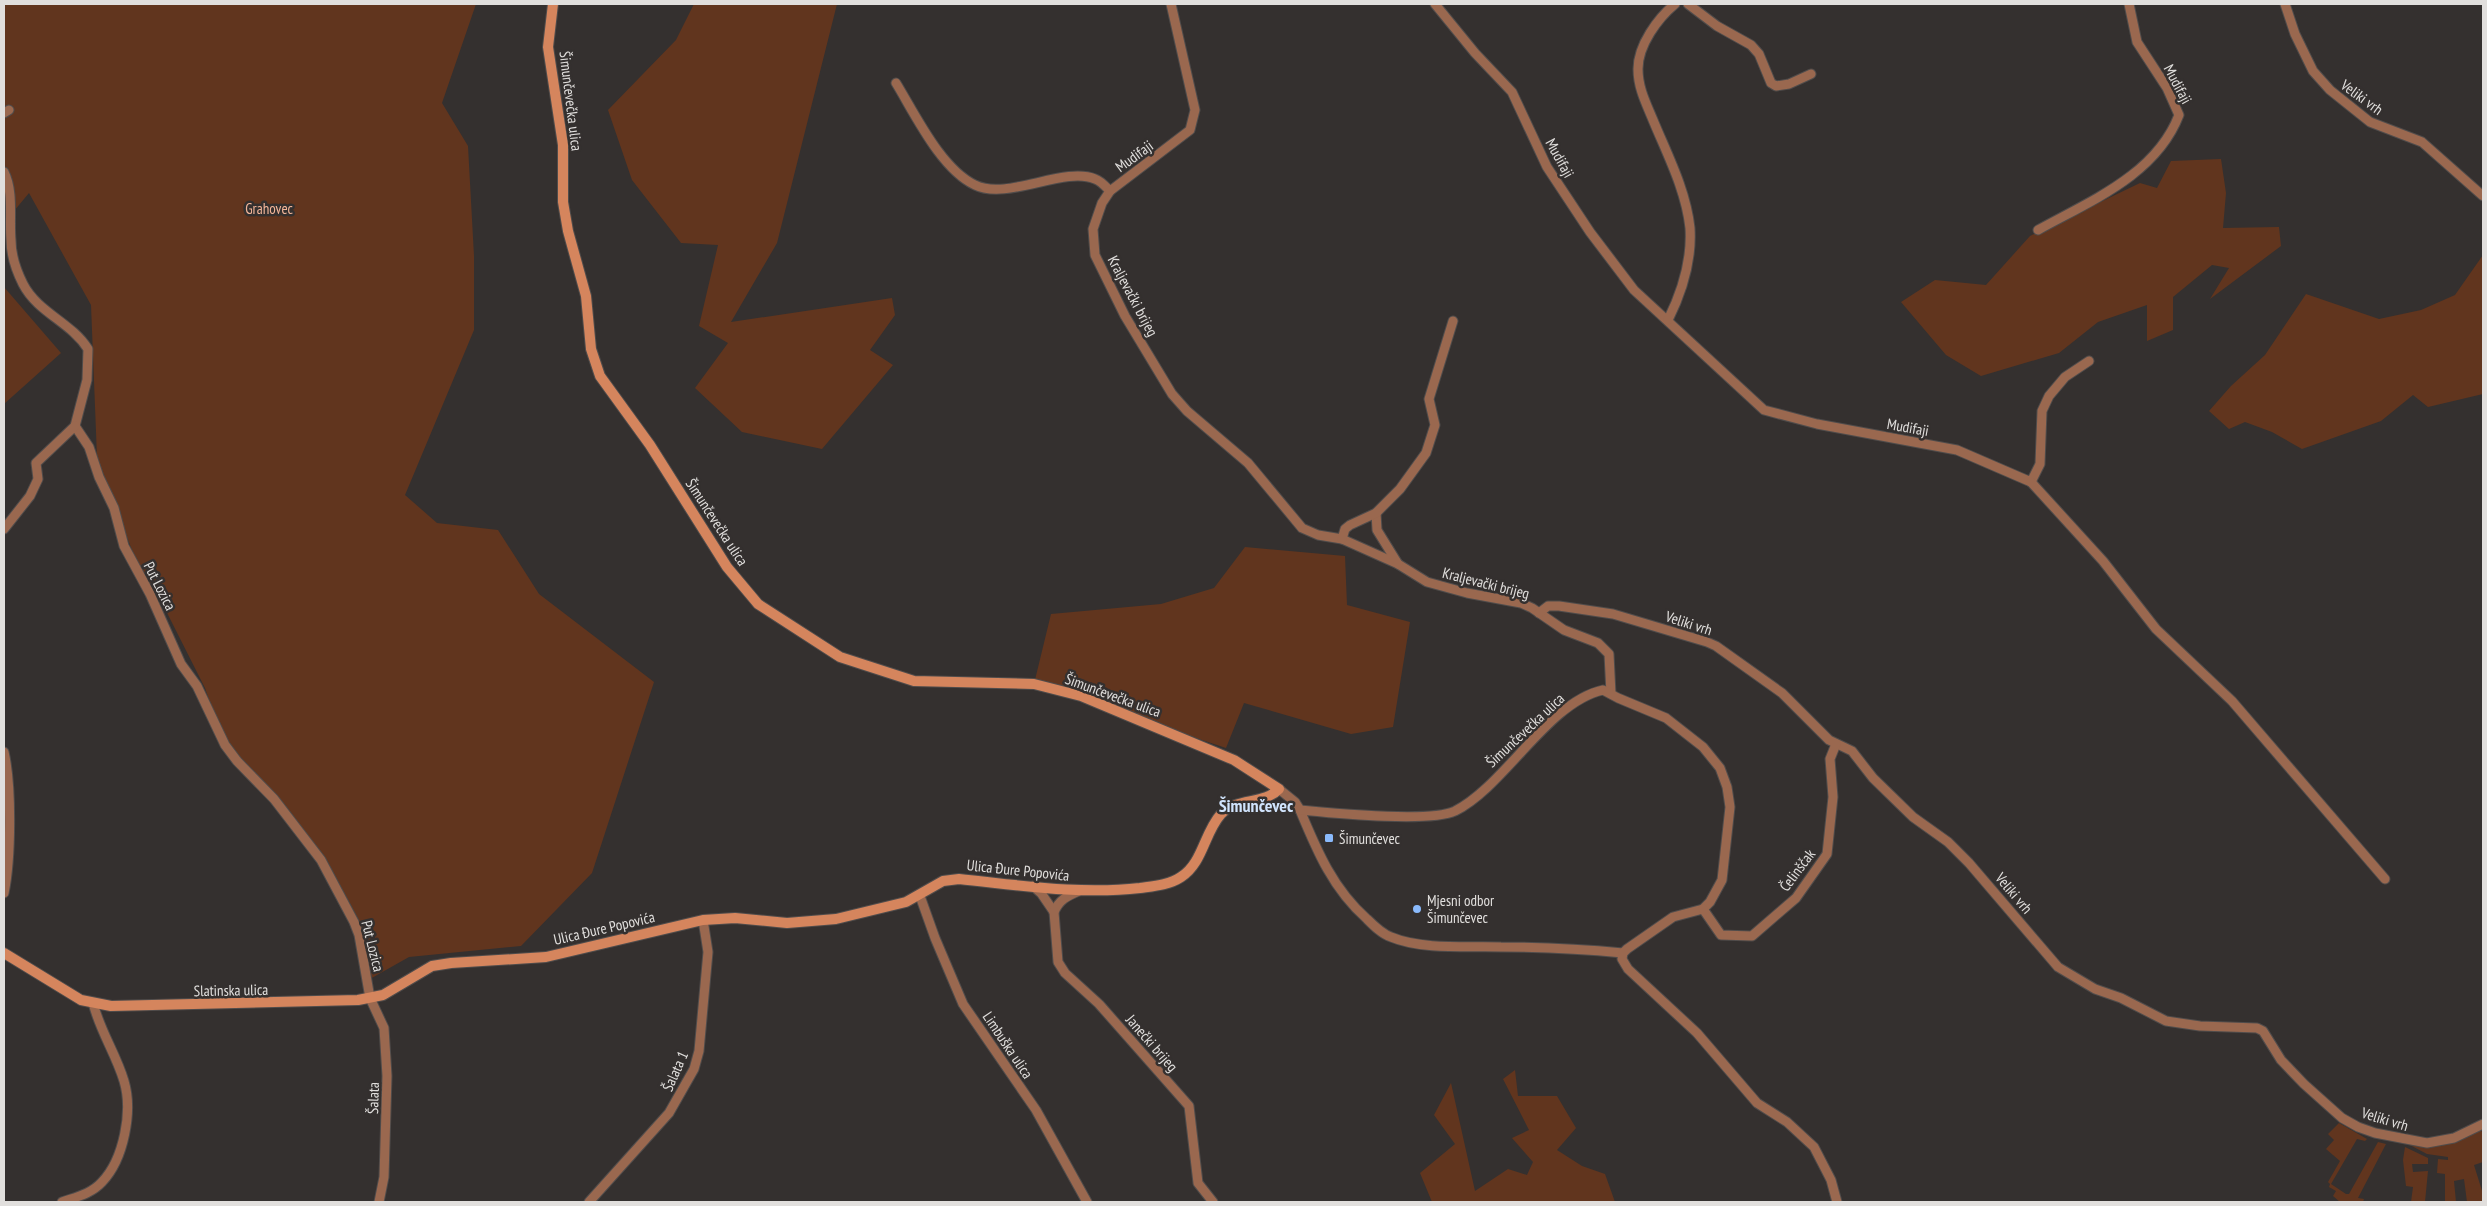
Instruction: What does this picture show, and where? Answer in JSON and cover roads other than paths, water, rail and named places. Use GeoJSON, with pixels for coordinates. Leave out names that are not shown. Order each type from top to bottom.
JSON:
{"type":"FeatureCollection","features":[{"type":"Feature","properties":{"kind":"street","name":"Šimunčevečka ulica"},"geometry":{"type":"LineString","coordinates":[[553,4],[548,47],[563,145],[563,202],[568,231],[586,296],[591,350],[600,376],[650,445],[727,568],[758,604],[840,657],[914,681],[1034,684],[1081,696],[1234,760],[1279,789],[1295,802],[1330,878],[1362,916],[1391,938],[1414,943],[1454,946],[1531,947],[1623,953]]}},
{"type":"Feature","properties":{"kind":"street","name":"Mudifaji"},"geometry":{"type":"LineString","coordinates":[[1110,191],[1190,130],[1195,110],[1171,4]]}},
{"type":"Feature","properties":{"kind":"street","name":"Mudifaji"},"geometry":{"type":"LineString","coordinates":[[1435,4],[1475,53],[1512,92],[1547,167],[1590,232],[1634,290],[1764,410],[1817,424],[1957,450],[2031,482]]}},
{"type":"Feature","properties":{"kind":"street"},"geometry":{"type":"LineString","coordinates":[[1668,320],[1676,304],[1688,266],[1690,228],[1681,189],[1641,93],[1638,67],[1646,38],[1660,18],[1675,4]]}},
{"type":"Feature","properties":{"kind":"street"},"geometry":{"type":"LineString","coordinates":[[1688,4],[1711,22],[1751,44],[1759,54],[1770,83],[1776,86],[1789,84],[1811,74]]}},
{"type":"Feature","properties":{"kind":"street","name":"Mudifaji"},"geometry":{"type":"LineString","coordinates":[[2038,230],[2089,204],[2122,184],[2172,133],[2179,115],[2167,88],[2137,42],[2130,4]]}},
{"type":"Feature","properties":{"kind":"street","name":"Veliki vrh"},"geometry":{"type":"LineString","coordinates":[[2285,4],[2295,34],[2313,71],[2330,90],[2370,122],[2422,142],[2483,196]]}},
{"type":"Feature","properties":{"kind":"street"},"geometry":{"type":"LineString","coordinates":[[896,83],[944,157],[958,174],[974,185],[986,190],[1006,189],[1048,181],[1090,177],[1098,180],[1110,191]]}},
{"type":"Feature","properties":{"kind":"street"},"geometry":{"type":"LineString","coordinates":[[4,172],[10,205],[10,242],[23,284],[33,300],[69,326],[88,349],[87,380],[75,426],[36,462],[38,479],[30,496],[4,529]]}},
{"type":"Feature","properties":{"kind":"street","name":"Kraljevački brijeg"},"geometry":{"type":"LineString","coordinates":[[1110,191],[1102,203],[1093,229],[1095,255],[1125,316],[1172,394],[1187,411],[1248,463],[1302,528],[1318,535],[1342,539],[1398,564],[1427,582],[1467,594],[1508,599],[1532,608],[1564,630],[1598,643],[1609,654],[1611,694]]}},
{"type":"Feature","properties":{"kind":"street"},"geometry":{"type":"LineString","coordinates":[[1342,539],[1345,529],[1376,513],[1400,489],[1426,453],[1435,425],[1429,400],[1453,321]]}},
{"type":"Feature","properties":{"kind":"street"},"geometry":{"type":"LineString","coordinates":[[2089,360],[2065,377],[2049,396],[2042,411],[2040,464],[2031,482],[2103,561],[2156,629],[2232,701],[2385,879]]}},
{"type":"Feature","properties":{"kind":"street","name":"Put Lozica"},"geometry":{"type":"LineString","coordinates":[[75,426],[89,446],[99,476],[114,508],[124,546],[150,594],[182,664],[197,686],[225,745],[237,761],[274,799],[321,860],[354,922],[359,935],[370,998]]}},
{"type":"Feature","properties":{"kind":"street","name":"Kraljevački brijeg"},"geometry":{"type":"LineString","coordinates":[[1376,513],[1377,530],[1398,564]]}},
{"type":"Feature","properties":{"kind":"street","name":"Veliki vrh"},"geometry":{"type":"LineString","coordinates":[[1539,613],[1548,606],[1559,606],[1613,614],[1707,642],[1746,666],[1782,693],[1829,740],[1852,751],[1872,778],[1893,798],[1913,816],[1948,842],[1986,881],[2058,967],[2074,978],[2100,991],[2121,998],[2166,1021],[2200,1026],[2257,1028],[2264,1030],[2281,1060],[2304,1084],[2342,1118],[2366,1130],[2427,1143],[2454,1138],[2483,1124]]}},
{"type":"Feature","properties":{"kind":"street","name":"Šimunčevečka ulica"},"geometry":{"type":"LineString","coordinates":[[1300,810],[1354,815],[1415,816],[1454,811],[1481,791],[1564,711],[1591,692],[1603,690],[1666,718],[1703,747],[1720,768],[1727,787],[1730,807],[1722,880],[1710,902],[1703,909]]}},
{"type":"Feature","properties":{"kind":"street","name":"Čelinščak"},"geometry":{"type":"LineString","coordinates":[[1703,909],[1721,935],[1752,936],[1796,898],[1827,854],[1833,798],[1830,759],[1836,744]]}},
{"type":"Feature","properties":{"kind":"street"},"geometry":{"type":"LineString","coordinates":[[4,752],[8,794],[9,869],[4,893]]}},
{"type":"Feature","properties":{"kind":"street","name":"Ulica Đure Popovića"},"geometry":{"type":"LineString","coordinates":[[370,998],[383,995],[432,966],[451,962],[546,957],[703,920],[735,918],[787,923],[836,919],[906,902],[920,896],[943,881],[959,879],[1079,891],[1162,885],[1181,877],[1195,864],[1214,824],[1221,814],[1242,802],[1267,797],[1279,789]]}},
{"type":"Feature","properties":{"kind":"street"},"geometry":{"type":"LineString","coordinates":[[1033,886],[1041,893],[1054,912]]}},
{"type":"Feature","properties":{"kind":"street"},"geometry":{"type":"LineString","coordinates":[[1054,912],[1057,905],[1064,898],[1079,891]]}},
{"type":"Feature","properties":{"kind":"street","name":"Limbuška ulica"},"geometry":{"type":"LineString","coordinates":[[920,896],[935,938],[964,1004],[1036,1110],[1087,1202]]}},
{"type":"Feature","properties":{"kind":"street"},"geometry":{"type":"LineString","coordinates":[[1703,909],[1672,917],[1623,953],[1622,959],[1628,969],[1696,1033],[1757,1103],[1787,1122],[1814,1147],[1831,1180],[1837,1202]]}},
{"type":"Feature","properties":{"kind":"street","name":"Janečki brijeg"},"geometry":{"type":"LineString","coordinates":[[1054,912],[1058,962],[1065,973],[1099,1004],[1188,1106],[1198,1183],[1213,1202]]}},
{"type":"Feature","properties":{"kind":"street","name":"Šalata 1"},"geometry":{"type":"LineString","coordinates":[[589,1202],[669,1113],[694,1069],[699,1051],[708,952],[703,920]]}},
{"type":"Feature","properties":{"kind":"street","name":"Slatinska ulica"},"geometry":{"type":"LineString","coordinates":[[4,953],[74,996],[93,1003],[111,1006],[290,1004],[370,998]]}},
{"type":"Feature","properties":{"kind":"street","name":"Šalata"},"geometry":{"type":"LineString","coordinates":[[370,998],[384,1028],[388,1076],[384,1177],[379,1202]]}},
{"type":"Feature","properties":{"kind":"street"},"geometry":{"type":"LineString","coordinates":[[62,1202],[91,1191],[102,1184],[116,1163],[121,1148],[127,1112],[125,1082],[98,1023],[93,1003]]}},
{"type":"Feature","properties":{"kind":"place","name":"Šimunčevec"},"geometry":{"type":"Point","coordinates":[1329,838]}},
{"type":"Feature","properties":{"kind":"place","name":"Mjesni odbor Šimunčevec"},"geometry":{"type":"Point","coordinates":[1417,909]}},
{"type":"Feature","properties":{"kind":"district","name":"Šimunčevec"},"geometry":{"type":"Point","coordinates":[1256,805]}},
{"type":"Feature","properties":{"kind":"park label","name":"Grahovec"},"geometry":{"type":"Point","coordinates":[269,208]}}]}
